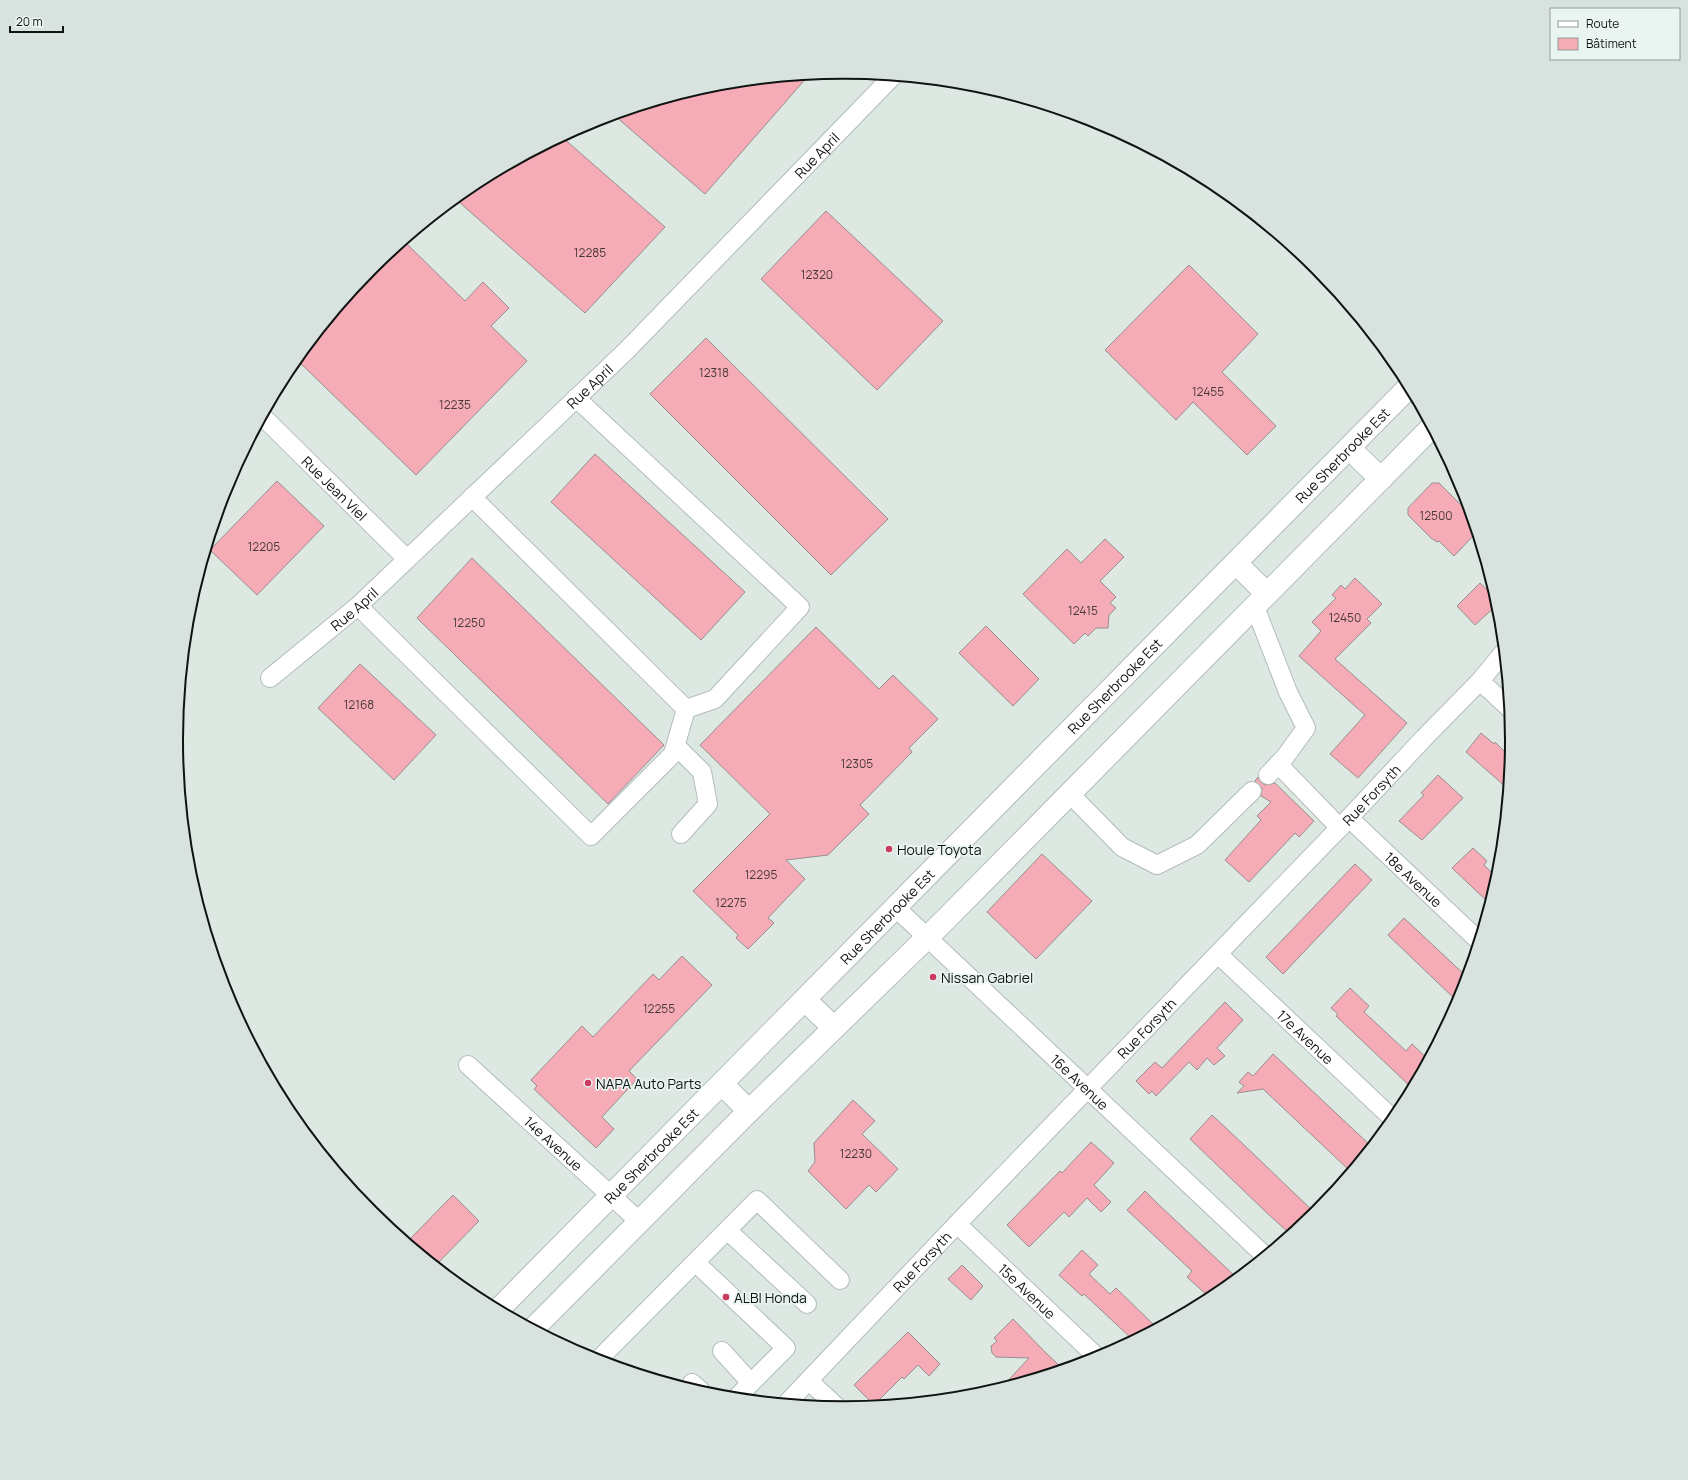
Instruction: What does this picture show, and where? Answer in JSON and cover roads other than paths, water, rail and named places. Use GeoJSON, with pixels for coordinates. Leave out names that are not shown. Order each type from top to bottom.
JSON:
{"type":"FeatureCollection","features":[{"type":"Feature","properties":{"kind":"main road","name":"Rue Sherbrooke Est"},"geometry":{"type":"LineString","coordinates":[[502,1306],[1405,391]]}},
{"type":"Feature","properties":{"kind":"main road"},"geometry":{"type":"LineString","coordinates":[[537,1325],[749,1111],[928,938],[1428,431]]}},
{"type":"Feature","properties":{"kind":"main road"},"geometry":{"type":"LineString","coordinates":[[1349,448],[1381,479]]}},
{"type":"Feature","properties":{"kind":"main road"},"geometry":{"type":"LineString","coordinates":[[1236,563],[1261,601]]}},
{"type":"Feature","properties":{"kind":"main road"},"geometry":{"type":"LineString","coordinates":[[805,1000],[834,1028]]}},
{"type":"Feature","properties":{"kind":"main road"},"geometry":{"type":"LineString","coordinates":[[722,1084],[749,1111]]}},
{"type":"Feature","properties":{"kind":"street","name":"Rue April"},"geometry":{"type":"LineString","coordinates":[[270,678],[358,606],[627,350],[889,80]]}},
{"type":"Feature","properties":{"kind":"street"},"geometry":{"type":"LineString","coordinates":[[576,398],[800,607],[715,699],[686,709]]}},
{"type":"Feature","properties":{"kind":"street","name":"Rue Jean Viel"},"geometry":{"type":"LineString","coordinates":[[266,420],[406,559]]}},
{"type":"Feature","properties":{"kind":"street"},"geometry":{"type":"LineString","coordinates":[[472,497],[686,709]]}},
{"type":"Feature","properties":{"kind":"street","name":"18e Avenue"},"geometry":{"type":"LineString","coordinates":[[1261,601],[1288,692],[1306,728],[1273,769],[1345,823],[1474,937]]}},
{"type":"Feature","properties":{"kind":"street"},"geometry":{"type":"LineString","coordinates":[[358,606],[591,836],[673,754],[686,709]]}},
{"type":"Feature","properties":{"kind":"street","name":"Rue Forsyth"},"geometry":{"type":"LineString","coordinates":[[791,1399],[1088,1088],[1219,955],[1424,738],[1480,681],[1499,658]]}},
{"type":"Feature","properties":{"kind":"street"},"geometry":{"type":"LineString","coordinates":[[1480,681],[1504,703]]}},
{"type":"Feature","properties":{"kind":"street"},"geometry":{"type":"LineString","coordinates":[[676,746],[702,772],[708,804],[681,834]]}},
{"type":"Feature","properties":{"kind":"street"},"geometry":{"type":"LineString","coordinates":[[1070,794],[1122,847],[1157,866],[1197,845],[1252,791]]}},
{"type":"Feature","properties":{"kind":"street","name":"16e Avenue"},"geometry":{"type":"LineString","coordinates":[[896,908],[1261,1252]]}},
{"type":"Feature","properties":{"kind":"street","name":"17e Avenue"},"geometry":{"type":"LineString","coordinates":[[1219,955],[1388,1115]]}},
{"type":"Feature","properties":{"kind":"street","name":"14e Avenue"},"geometry":{"type":"LineString","coordinates":[[468,1065],[640,1222]]}},
{"type":"Feature","properties":{"kind":"street"},"geometry":{"type":"LineString","coordinates":[[603,1355],[728,1231],[757,1200],[840,1280]]}},
{"type":"Feature","properties":{"kind":"street","name":"15e Avenue"},"geometry":{"type":"LineString","coordinates":[[957,1224],[1092,1353]]}},
{"type":"Feature","properties":{"kind":"street"},"geometry":{"type":"LineString","coordinates":[[728,1231],[807,1304]]}},
{"type":"Feature","properties":{"kind":"street"},"geometry":{"type":"LineString","coordinates":[[696,1263],[786,1348],[742,1392]]}},
{"type":"Feature","properties":{"kind":"street"},"geometry":{"type":"LineString","coordinates":[[722,1351],[751,1383]]}},
{"type":"Feature","properties":{"kind":"street"},"geometry":{"type":"LineString","coordinates":[[809,1381],[830,1401]]}},
{"type":"Feature","properties":{"kind":"place","name":"Houle Toyota"},"geometry":{"type":"Point","coordinates":[889,849]}},
{"type":"Feature","properties":{"kind":"place","name":"Nissan Gabriel"},"geometry":{"type":"Point","coordinates":[933,977]}},
{"type":"Feature","properties":{"kind":"place","name":"NAPA Auto Parts"},"geometry":{"type":"Point","coordinates":[588,1083]}},
{"type":"Feature","properties":{"kind":"place","name":"ALBI Honda"},"geometry":{"type":"Point","coordinates":[726,1297]}}]}
